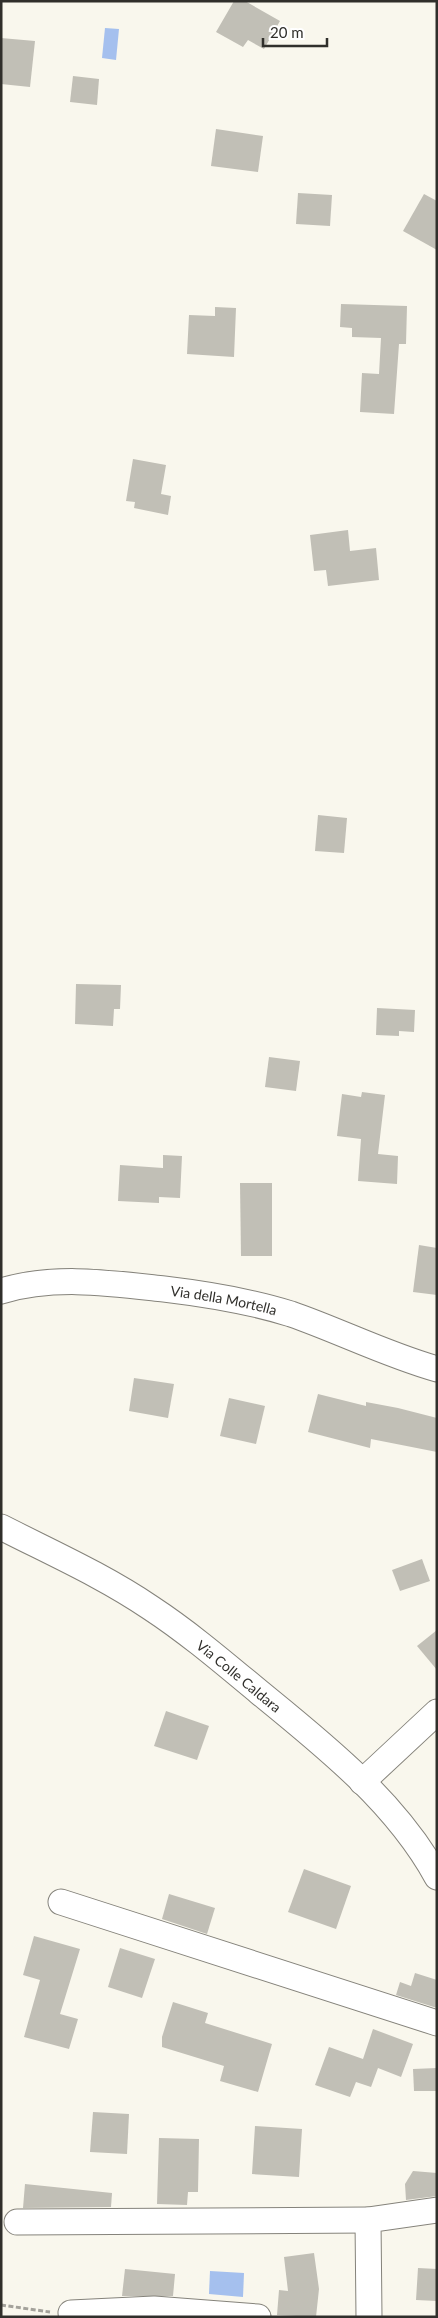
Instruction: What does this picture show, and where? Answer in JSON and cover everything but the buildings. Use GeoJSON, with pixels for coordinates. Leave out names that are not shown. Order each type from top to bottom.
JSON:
{"type":"FeatureCollection","features":[{"type":"Feature","properties":{"kind":"street","name":"Via della Mortella"},"geometry":{"type":"LineString","coordinates":[[1,1291],[51,1282],[87,1282],[172,1290],[234,1300],[288,1313],[437,1369]]}},
{"type":"Feature","properties":{"kind":"street","name":"Via Colle Caldara"},"geometry":{"type":"LineString","coordinates":[[1,1527],[77,1565],[152,1608],[299,1725],[362,1782],[411,1837],[437,1877]]}},
{"type":"Feature","properties":{"kind":"street"},"geometry":{"type":"LineString","coordinates":[[362,1782],[437,1712]]}},
{"type":"Feature","properties":{"kind":"street"},"geometry":{"type":"LineString","coordinates":[[61,1902],[437,2023]]}},
{"type":"Feature","properties":{"kind":"street"},"geometry":{"type":"LineString","coordinates":[[17,2222],[368,2220],[437,2210]]}},
{"type":"Feature","properties":{"kind":"street"},"geometry":{"type":"LineString","coordinates":[[368,2220],[369,2317]]}},
{"type":"Feature","properties":{"kind":"street"},"geometry":{"type":"LineString","coordinates":[[71,2313],[154,2309],[258,2317]]}},
{"type":"Feature","properties":{"kind":"path"},"geometry":{"type":"LineString","coordinates":[[1,2305],[41,2312],[71,2313]]}},
{"type":"Feature","properties":{"kind":"water"},"geometry":{"type":"Polygon","coordinates":[[[105,28],[119,29],[116,60],[102,58],[105,28]]]}},
{"type":"Feature","properties":{"kind":"water"},"geometry":{"type":"Polygon","coordinates":[[[210,2271],[244,2273],[243,2297],[209,2294],[210,2271]]]}}]}
